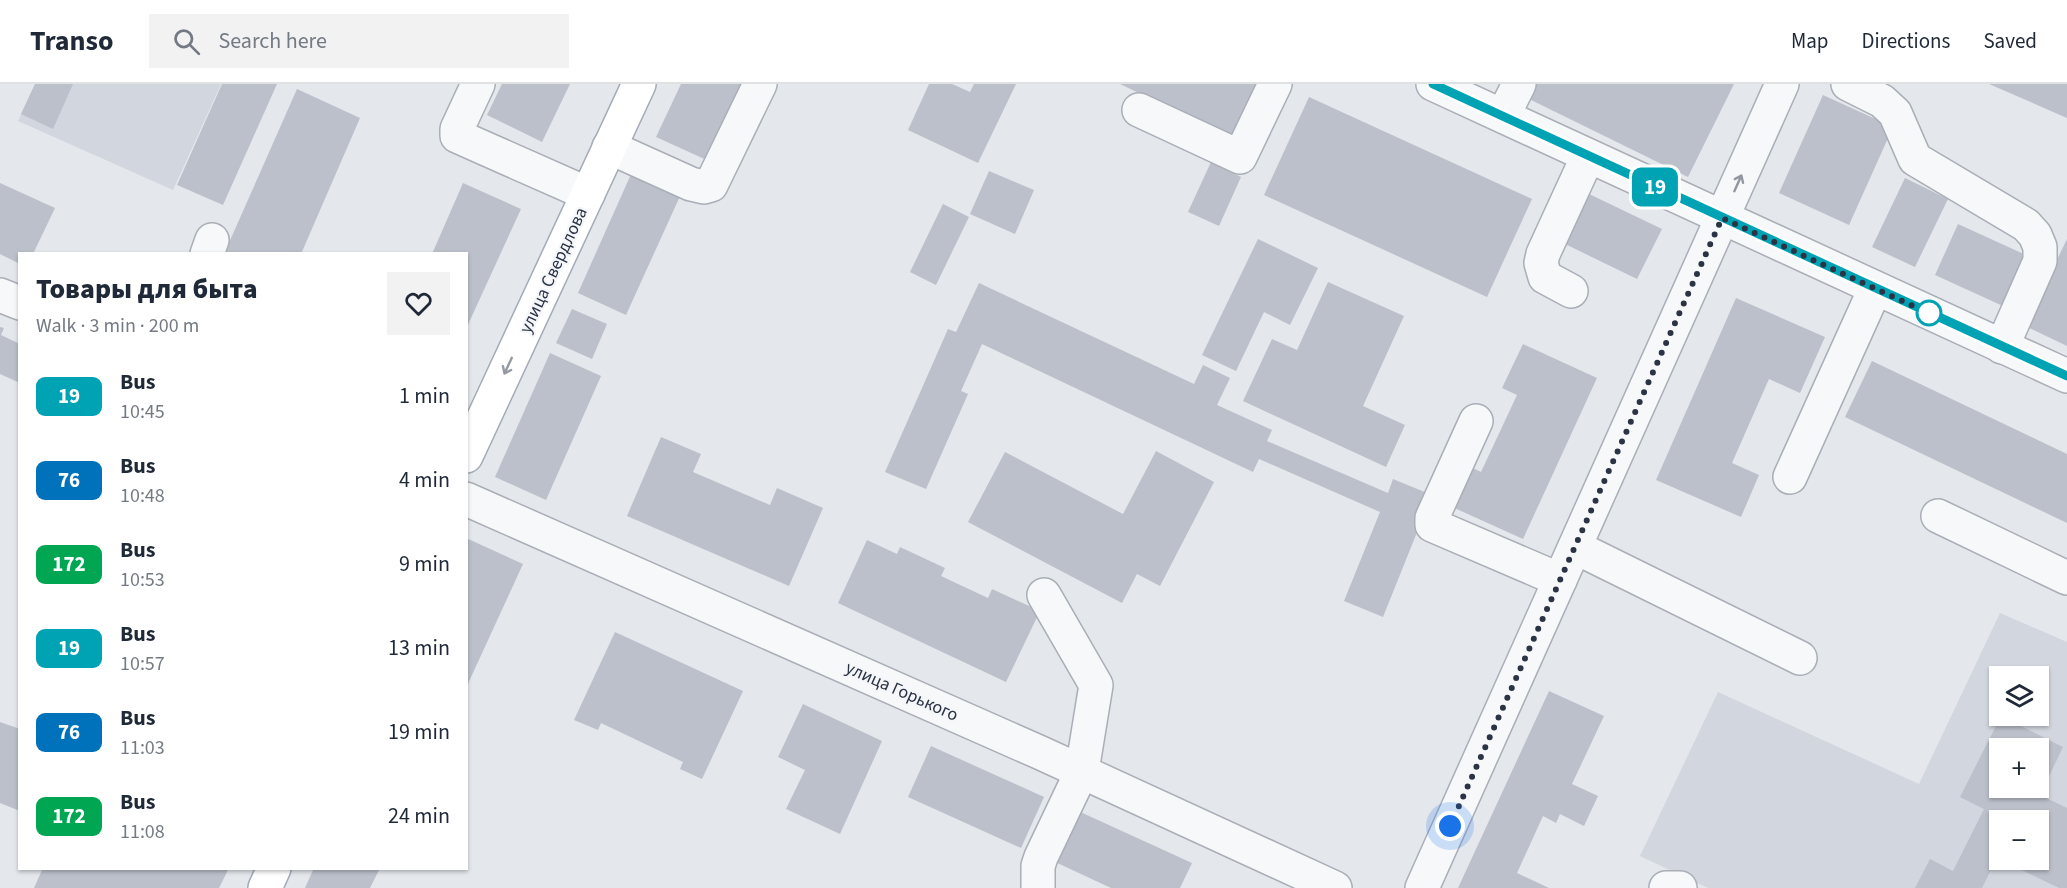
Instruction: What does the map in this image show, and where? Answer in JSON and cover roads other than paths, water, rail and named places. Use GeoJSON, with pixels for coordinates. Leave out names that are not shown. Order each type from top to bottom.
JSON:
{"type":"FeatureCollection","features":[{"type":"Feature","properties":{"kind":"main road","name":"улица Свердлова"},"geometry":{"type":"LineString","coordinates":[[468,452],[639,84]]}},
{"type":"Feature","properties":{"kind":"main road"},"geometry":{"type":"LineString","coordinates":[[265,888],[273,870]]}},
{"type":"Feature","properties":{"kind":"street"},"geometry":{"type":"LineString","coordinates":[[478,84],[457,129],[457,136],[588,194]]}},
{"type":"Feature","properties":{"kind":"street"},"geometry":{"type":"LineString","coordinates":[[609,147],[691,184],[707,186],[714,182],[760,84]]}},
{"type":"Feature","properties":{"kind":"street"},"geometry":{"type":"LineString","coordinates":[[1139,111],[1240,157],[1275,84]]}},
{"type":"Feature","properties":{"kind":"street"},"geometry":{"type":"LineString","coordinates":[[1433,84],[2067,376]]}},
{"type":"Feature","properties":{"kind":"street"},"geometry":{"type":"LineString","coordinates":[[1503,116],[1519,84]]}},
{"type":"Feature","properties":{"kind":"street"},"geometry":{"type":"LineString","coordinates":[[1422,888],[1782,84]]}},
{"type":"Feature","properties":{"kind":"street"},"geometry":{"type":"LineString","coordinates":[[1848,84],[1882,101],[1895,113],[1915,159],[2019,220],[2035,235],[2040,247],[2040,261],[2002,347]]}},
{"type":"Feature","properties":{"kind":"street"},"geometry":{"type":"LineString","coordinates":[[1571,291],[1545,277],[1541,263],[1588,156]]}},
{"type":"Feature","properties":{"kind":"street"},"geometry":{"type":"LineString","coordinates":[[1790,477],[1875,289]]}},
{"type":"Feature","properties":{"kind":"street"},"geometry":{"type":"LineString","coordinates":[[0,295],[18,302]]}},
{"type":"Feature","properties":{"kind":"street"},"geometry":{"type":"LineString","coordinates":[[1476,422],[1432,518],[1432,525],[1560,580]]}},
{"type":"Feature","properties":{"kind":"street","name":"улица Горького"},"geometry":{"type":"LineString","coordinates":[[468,500],[1082,771],[1335,888]]}},
{"type":"Feature","properties":{"kind":"street"},"geometry":{"type":"LineString","coordinates":[[1938,516],[2067,578]]}},
{"type":"Feature","properties":{"kind":"street"},"geometry":{"type":"LineString","coordinates":[[1575,547],[1800,658]]}},
{"type":"Feature","properties":{"kind":"street"},"geometry":{"type":"LineString","coordinates":[[1038,888],[1038,866],[1041,857],[1082,771],[1096,685],[1044,595]]}},
{"type":"Feature","properties":{"kind":"street"},"geometry":{"type":"LineString","coordinates":[[1666,888],[1680,888]]}}]}
